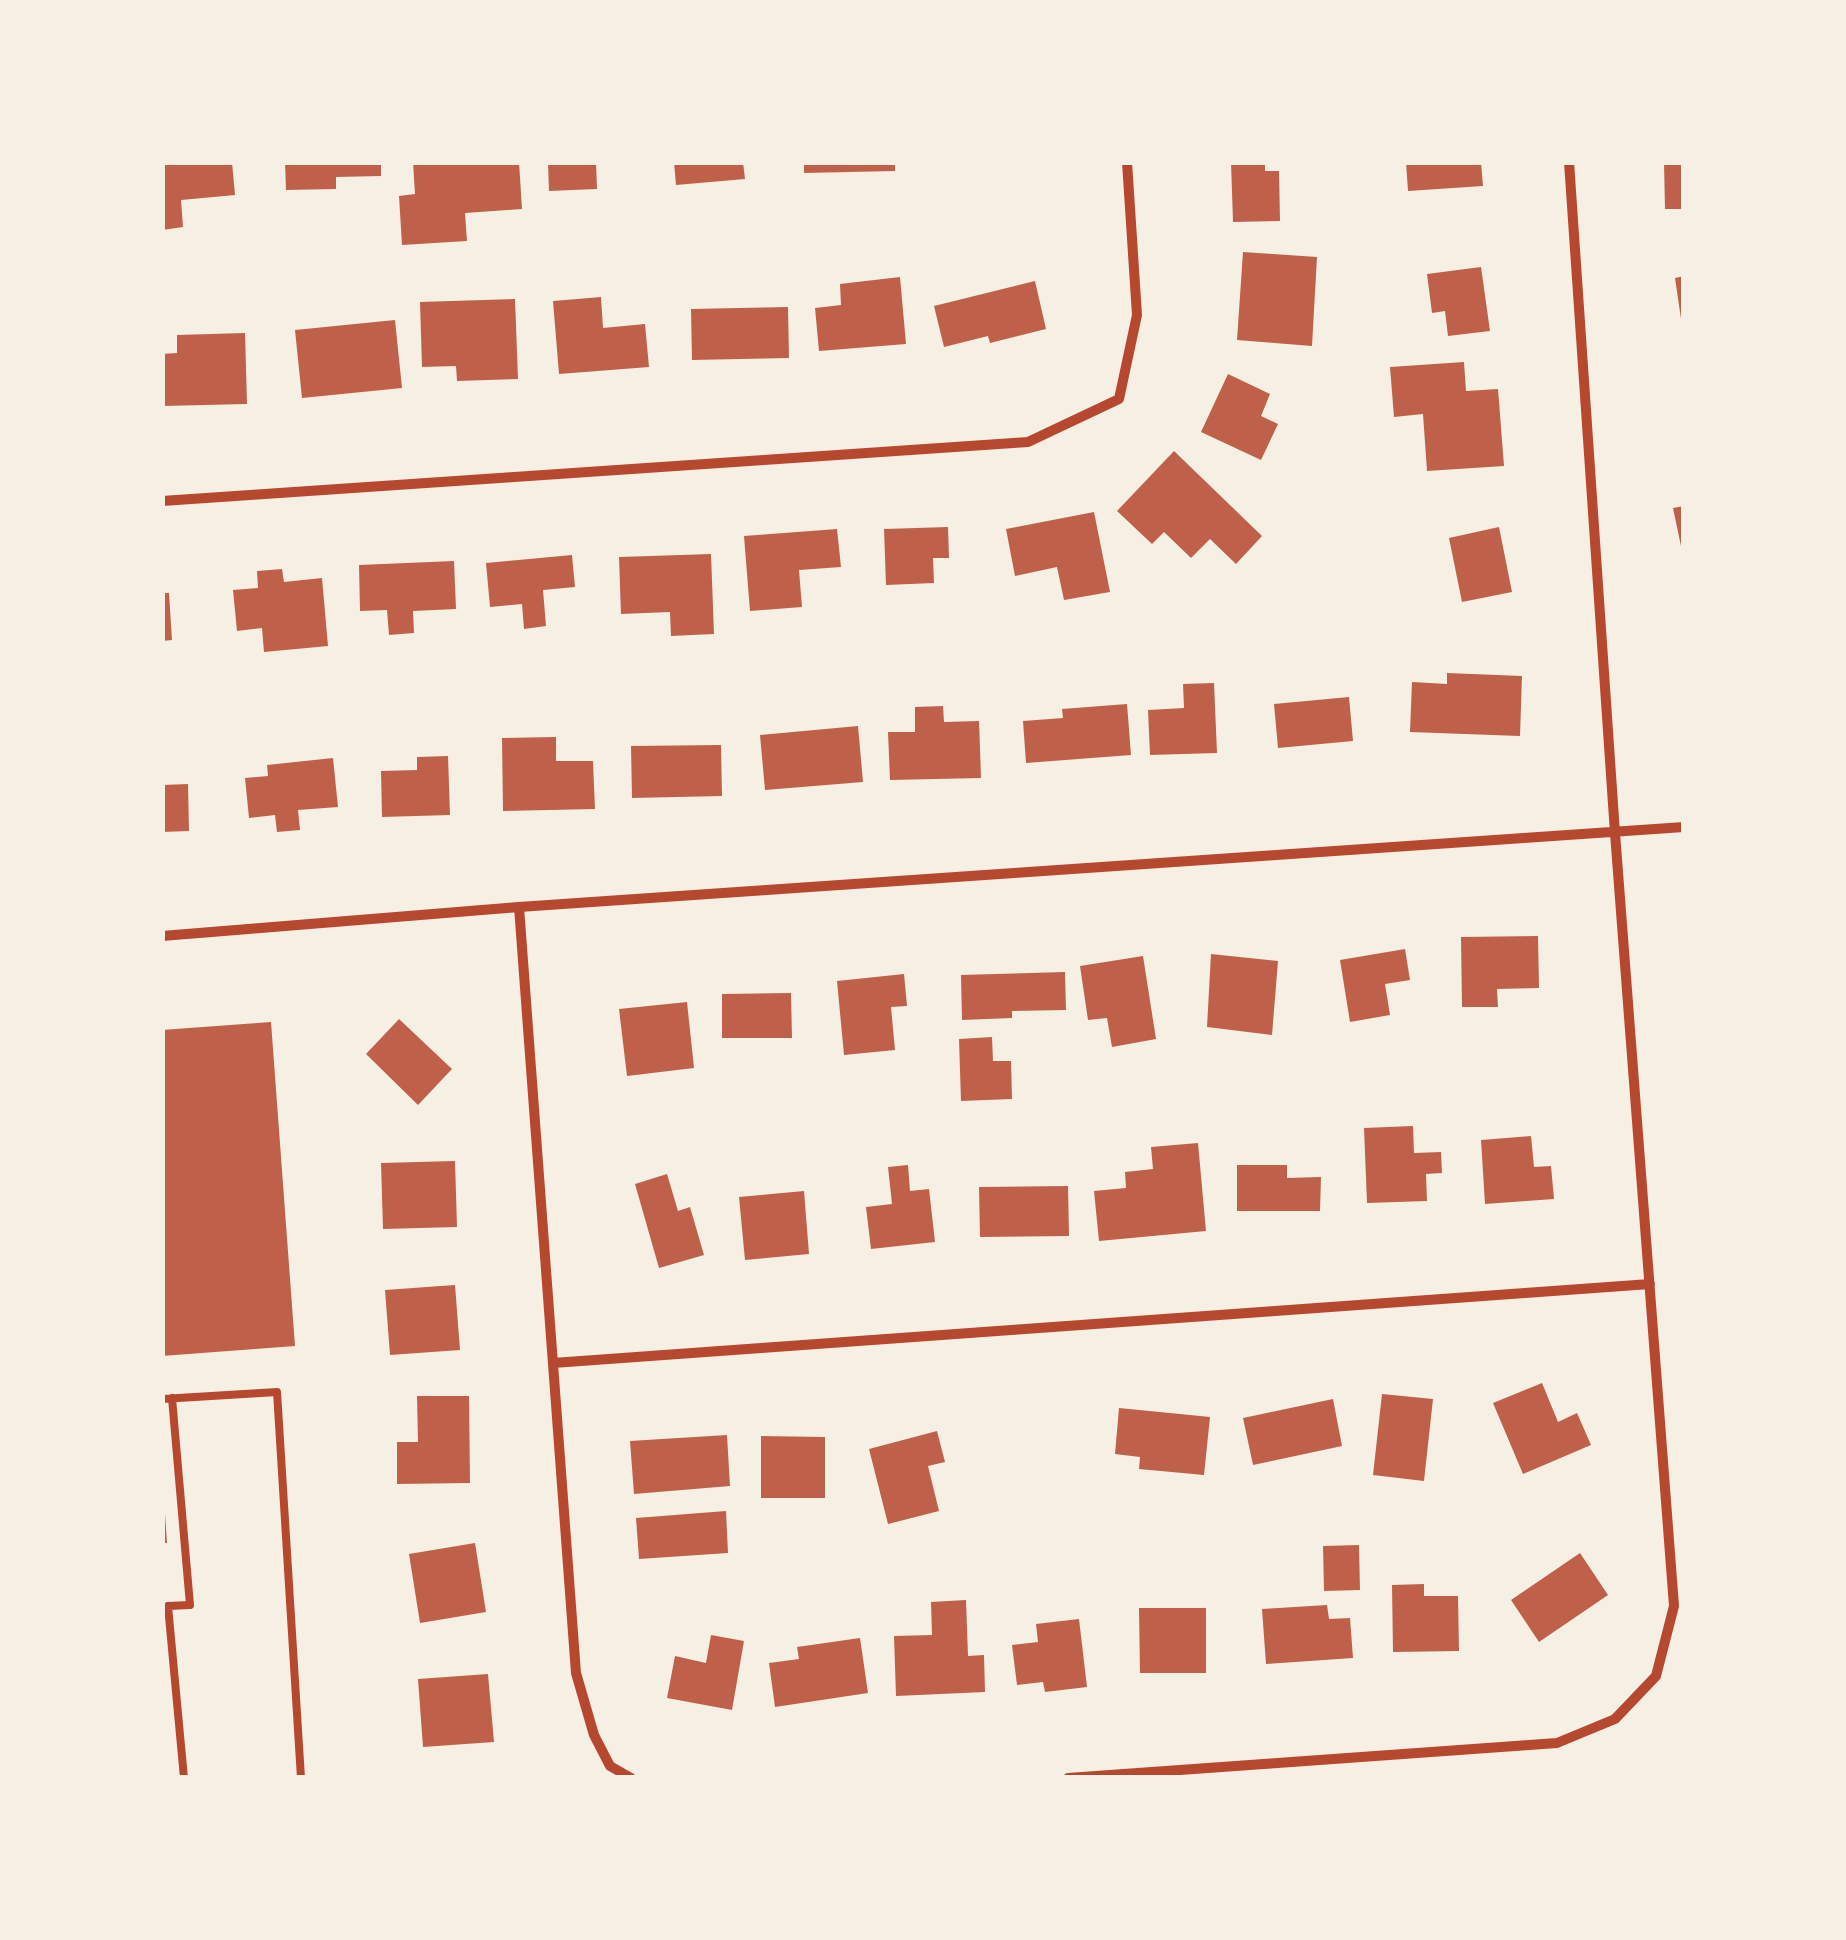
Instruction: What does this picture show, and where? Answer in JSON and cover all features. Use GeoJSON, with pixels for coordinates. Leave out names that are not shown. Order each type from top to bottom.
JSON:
{"type":"FeatureCollection","features":[{"type":"Feature","properties":{"kind":"street"},"geometry":{"type":"LineString","coordinates":[[162,501],[1028,442],[1119,399],[1136,315],[1127,162]]}},
{"type":"Feature","properties":{"kind":"street"},"geometry":{"type":"LineString","coordinates":[[1068,1778],[1557,1743],[1615,1719],[1656,1676],[1674,1606],[1569,162]]}},
{"type":"Feature","properties":{"kind":"street"},"geometry":{"type":"LineString","coordinates":[[162,936],[1684,827]]}},
{"type":"Feature","properties":{"kind":"street"},"geometry":{"type":"LineString","coordinates":[[519,908],[576,1674],[594,1735],[610,1766],[631,1778]]}},
{"type":"Feature","properties":{"kind":"street"},"geometry":{"type":"LineString","coordinates":[[552,1363],[1650,1284]]}},
{"type":"Feature","properties":{"kind":"lane"},"geometry":{"type":"LineString","coordinates":[[184,1778],[168,1606],[190,1605],[168,1399],[277,1392],[301,1778]]}},
{"type":"Feature","properties":{"kind":"building"},"geometry":{"type":"Polygon","coordinates":[[[162,162],[232,162],[235,195],[181,200],[183,227],[162,230],[162,162]]]}},
{"type":"Feature","properties":{"kind":"building"},"geometry":{"type":"Polygon","coordinates":[[[285,162],[381,162],[381,176],[336,177],[336,189],[286,190],[285,162]]]}},
{"type":"Feature","properties":{"kind":"building"},"geometry":{"type":"Polygon","coordinates":[[[413,162],[519,162],[522,209],[465,213],[467,241],[402,245],[399,196],[415,194],[413,162]]]}},
{"type":"Feature","properties":{"kind":"building"},"geometry":{"type":"Polygon","coordinates":[[[548,162],[596,162],[597,189],[549,191],[548,162]]]}},
{"type":"Feature","properties":{"kind":"building"},"geometry":{"type":"Polygon","coordinates":[[[674,162],[743,162],[745,179],[676,185],[674,162]]]}},
{"type":"Feature","properties":{"kind":"building"},"geometry":{"type":"Polygon","coordinates":[[[804,162],[895,162],[895,171],[804,173],[804,162]]]}},
{"type":"Feature","properties":{"kind":"building"},"geometry":{"type":"Polygon","coordinates":[[[1231,162],[1265,162],[1265,171],[1279,171],[1280,221],[1233,222],[1231,162]]]}},
{"type":"Feature","properties":{"kind":"building"},"geometry":{"type":"Polygon","coordinates":[[[1406,162],[1481,162],[1483,186],[1408,191],[1406,162]]]}},
{"type":"Feature","properties":{"kind":"building"},"geometry":{"type":"Polygon","coordinates":[[[1664,162],[1684,162],[1684,209],[1665,209],[1664,162]]]}},
{"type":"Feature","properties":{"kind":"building"},"geometry":{"type":"Polygon","coordinates":[[[1243,252],[1317,257],[1312,346],[1237,340],[1243,252]]]}},
{"type":"Feature","properties":{"kind":"building"},"geometry":{"type":"Polygon","coordinates":[[[1481,267],[1490,331],[1448,336],[1445,311],[1432,313],[1427,274],[1481,267]]]}},
{"type":"Feature","properties":{"kind":"building"},"geometry":{"type":"Polygon","coordinates":[[[1684,276],[1684,318],[1681,319],[1675,278],[1684,276]]]}},
{"type":"Feature","properties":{"kind":"building"},"geometry":{"type":"Polygon","coordinates":[[[900,277],[906,344],[819,351],[815,308],[841,305],[840,284],[900,277]]]}},
{"type":"Feature","properties":{"kind":"building"},"geometry":{"type":"Polygon","coordinates":[[[1035,281],[1046,329],[990,343],[988,336],[944,347],[934,306],[1035,281]]]}},
{"type":"Feature","properties":{"kind":"building"},"geometry":{"type":"Polygon","coordinates":[[[601,297],[603,328],[645,324],[649,367],[559,374],[553,301],[601,297]]]}},
{"type":"Feature","properties":{"kind":"building"},"geometry":{"type":"Polygon","coordinates":[[[515,299],[518,379],[457,381],[456,366],[422,367],[420,302],[515,299]]]}},
{"type":"Feature","properties":{"kind":"building"},"geometry":{"type":"Polygon","coordinates":[[[788,307],[789,358],[692,360],[691,309],[788,307]]]}},
{"type":"Feature","properties":{"kind":"building"},"geometry":{"type":"Polygon","coordinates":[[[395,320],[402,388],[302,398],[295,330],[395,320]]]}},
{"type":"Feature","properties":{"kind":"building"},"geometry":{"type":"Polygon","coordinates":[[[245,333],[247,404],[162,406],[162,354],[177,353],[177,335],[245,333]]]}},
{"type":"Feature","properties":{"kind":"building"},"geometry":{"type":"Polygon","coordinates":[[[1464,362],[1466,391],[1498,389],[1504,466],[1427,471],[1423,414],[1394,417],[1390,367],[1464,362]]]}},
{"type":"Feature","properties":{"kind":"building"},"geometry":{"type":"Polygon","coordinates":[[[1228,374],[1270,394],[1261,416],[1278,424],[1261,460],[1201,432],[1228,374]]]}},
{"type":"Feature","properties":{"kind":"building"},"geometry":{"type":"Polygon","coordinates":[[[1174,451],[1262,536],[1236,564],[1210,539],[1191,558],[1164,532],[1152,544],[1117,511],[1174,451]]]}},
{"type":"Feature","properties":{"kind":"building"},"geometry":{"type":"Polygon","coordinates":[[[1684,506],[1684,550],[1682,551],[1673,508],[1684,506]]]}},
{"type":"Feature","properties":{"kind":"building"},"geometry":{"type":"Polygon","coordinates":[[[1094,512],[1110,592],[1064,600],[1057,567],[1015,576],[1006,529],[1094,512]]]}},
{"type":"Feature","properties":{"kind":"building"},"geometry":{"type":"Polygon","coordinates":[[[948,527],[949,558],[933,558],[934,583],[886,585],[884,529],[948,527]]]}},
{"type":"Feature","properties":{"kind":"building"},"geometry":{"type":"Polygon","coordinates":[[[1499,527],[1512,592],[1462,602],[1449,538],[1499,527]]]}},
{"type":"Feature","properties":{"kind":"building"},"geometry":{"type":"Polygon","coordinates":[[[837,529],[841,567],[799,570],[802,607],[750,611],[744,536],[837,529]]]}},
{"type":"Feature","properties":{"kind":"building"},"geometry":{"type":"Polygon","coordinates":[[[711,554],[714,634],[671,636],[670,612],[621,614],[619,557],[711,554]]]}},
{"type":"Feature","properties":{"kind":"building"},"geometry":{"type":"Polygon","coordinates":[[[572,555],[575,587],[543,590],[546,626],[524,629],[522,604],[490,607],[486,563],[572,555]]]}},
{"type":"Feature","properties":{"kind":"building"},"geometry":{"type":"Polygon","coordinates":[[[454,561],[456,609],[413,611],[414,633],[389,635],[387,610],[360,611],[359,565],[454,561]]]}},
{"type":"Feature","properties":{"kind":"building"},"geometry":{"type":"Polygon","coordinates":[[[282,569],[284,582],[322,578],[328,646],[264,652],[262,628],[237,631],[233,590],[258,588],[257,571],[282,569]]]}},
{"type":"Feature","properties":{"kind":"building"},"geometry":{"type":"Polygon","coordinates":[[[162,593],[169,593],[172,640],[162,641],[162,593]]]}},
{"type":"Feature","properties":{"kind":"building"},"geometry":{"type":"Polygon","coordinates":[[[1447,673],[1522,676],[1520,736],[1410,732],[1412,682],[1447,684],[1447,673]]]}},
{"type":"Feature","properties":{"kind":"building"},"geometry":{"type":"Polygon","coordinates":[[[1214,683],[1217,753],[1150,755],[1148,710],[1184,708],[1183,684],[1214,683]]]}},
{"type":"Feature","properties":{"kind":"building"},"geometry":{"type":"Polygon","coordinates":[[[1349,697],[1353,741],[1278,748],[1274,704],[1349,697]]]}},
{"type":"Feature","properties":{"kind":"building"},"geometry":{"type":"Polygon","coordinates":[[[1127,704],[1131,755],[1026,763],[1023,721],[1063,718],[1062,709],[1127,704]]]}},
{"type":"Feature","properties":{"kind":"building"},"geometry":{"type":"Polygon","coordinates":[[[943,706],[944,722],[979,721],[981,778],[890,780],[888,732],[915,732],[915,707],[943,706]]]}},
{"type":"Feature","properties":{"kind":"building"},"geometry":{"type":"Polygon","coordinates":[[[858,726],[863,782],[765,790],[760,735],[858,726]]]}},
{"type":"Feature","properties":{"kind":"building"},"geometry":{"type":"Polygon","coordinates":[[[556,737],[556,761],[593,761],[595,809],[503,811],[502,738],[556,737]]]}},
{"type":"Feature","properties":{"kind":"building"},"geometry":{"type":"Polygon","coordinates":[[[721,745],[722,796],[632,798],[631,746],[721,745]]]}},
{"type":"Feature","properties":{"kind":"building"},"geometry":{"type":"Polygon","coordinates":[[[448,756],[450,815],[382,817],[381,771],[417,770],[417,757],[448,756]]]}},
{"type":"Feature","properties":{"kind":"building"},"geometry":{"type":"Polygon","coordinates":[[[333,758],[338,807],[298,810],[300,830],[277,832],[275,815],[249,818],[245,778],[268,776],[267,765],[333,758]]]}},
{"type":"Feature","properties":{"kind":"building"},"geometry":{"type":"Polygon","coordinates":[[[188,784],[189,831],[162,832],[162,785],[188,784]]]}},
{"type":"Feature","properties":{"kind":"building"},"geometry":{"type":"Polygon","coordinates":[[[1538,936],[1539,988],[1497,989],[1498,1007],[1462,1007],[1461,937],[1538,936]]]}},
{"type":"Feature","properties":{"kind":"building"},"geometry":{"type":"Polygon","coordinates":[[[1405,949],[1410,980],[1385,984],[1390,1015],[1350,1022],[1340,960],[1405,949]]]}},
{"type":"Feature","properties":{"kind":"building"},"geometry":{"type":"Polygon","coordinates":[[[1211,954],[1278,961],[1272,1035],[1207,1027],[1211,954]]]}},
{"type":"Feature","properties":{"kind":"building"},"geometry":{"type":"Polygon","coordinates":[[[1143,956],[1156,1039],[1112,1047],[1107,1018],[1088,1020],[1080,966],[1143,956]]]}},
{"type":"Feature","properties":{"kind":"building"},"geometry":{"type":"Polygon","coordinates":[[[1065,972],[1066,1010],[1012,1011],[1012,1018],[962,1020],[961,975],[1065,972]]]}},
{"type":"Feature","properties":{"kind":"building"},"geometry":{"type":"Polygon","coordinates":[[[904,974],[907,1006],[891,1007],[895,1050],[844,1055],[837,981],[904,974]]]}},
{"type":"Feature","properties":{"kind":"building"},"geometry":{"type":"Polygon","coordinates":[[[791,993],[792,1038],[722,1038],[722,994],[791,993]]]}},
{"type":"Feature","properties":{"kind":"building"},"geometry":{"type":"Polygon","coordinates":[[[687,1002],[694,1068],[627,1076],[619,1009],[687,1002]]]}},
{"type":"Feature","properties":{"kind":"building"},"geometry":{"type":"Polygon","coordinates":[[[399,1019],[452,1069],[418,1105],[366,1054],[399,1019]]]}},
{"type":"Feature","properties":{"kind":"building"},"geometry":{"type":"Polygon","coordinates":[[[271,1022],[295,1346],[162,1356],[162,1030],[271,1022]]]}},
{"type":"Feature","properties":{"kind":"building"},"geometry":{"type":"Polygon","coordinates":[[[992,1037],[993,1061],[1011,1061],[1012,1099],[961,1101],[959,1039],[992,1037]]]}},
{"type":"Feature","properties":{"kind":"building"},"geometry":{"type":"Polygon","coordinates":[[[1413,1126],[1414,1153],[1441,1152],[1442,1173],[1426,1174],[1427,1201],[1367,1203],[1364,1128],[1413,1126]]]}},
{"type":"Feature","properties":{"kind":"building"},"geometry":{"type":"Polygon","coordinates":[[[1531,1136],[1534,1167],[1551,1166],[1554,1199],[1485,1204],[1481,1140],[1531,1136]]]}},
{"type":"Feature","properties":{"kind":"building"},"geometry":{"type":"Polygon","coordinates":[[[1198,1143],[1206,1231],[1099,1241],[1094,1191],[1126,1188],[1125,1172],[1153,1169],[1151,1147],[1198,1143]]]}},
{"type":"Feature","properties":{"kind":"building"},"geometry":{"type":"Polygon","coordinates":[[[455,1161],[457,1227],[383,1229],[381,1163],[455,1161]]]}},
{"type":"Feature","properties":{"kind":"building"},"geometry":{"type":"Polygon","coordinates":[[[908,1165],[910,1191],[929,1189],[935,1242],[871,1249],[866,1207],[892,1204],[888,1167],[908,1165]]]}},
{"type":"Feature","properties":{"kind":"building"},"geometry":{"type":"Polygon","coordinates":[[[1237,1165],[1287,1165],[1287,1178],[1321,1177],[1320,1211],[1237,1211],[1237,1165]]]}},
{"type":"Feature","properties":{"kind":"building"},"geometry":{"type":"Polygon","coordinates":[[[667,1174],[678,1211],[690,1207],[704,1255],[659,1268],[635,1184],[667,1174]]]}},
{"type":"Feature","properties":{"kind":"building"},"geometry":{"type":"Polygon","coordinates":[[[1068,1186],[1069,1236],[980,1237],[979,1187],[1068,1186]]]}},
{"type":"Feature","properties":{"kind":"building"},"geometry":{"type":"Polygon","coordinates":[[[804,1191],[809,1254],[745,1260],[739,1197],[804,1191]]]}},
{"type":"Feature","properties":{"kind":"building"},"geometry":{"type":"Polygon","coordinates":[[[455,1285],[460,1350],[390,1355],[385,1290],[455,1285]]]}},
{"type":"Feature","properties":{"kind":"building"},"geometry":{"type":"Polygon","coordinates":[[[1542,1383],[1558,1422],[1577,1413],[1591,1445],[1523,1474],[1493,1403],[1542,1383]]]}},
{"type":"Feature","properties":{"kind":"building"},"geometry":{"type":"Polygon","coordinates":[[[1382,1394],[1433,1399],[1424,1481],[1373,1475],[1382,1394]]]}},
{"type":"Feature","properties":{"kind":"building"},"geometry":{"type":"Polygon","coordinates":[[[417,1396],[469,1396],[470,1483],[397,1484],[397,1442],[418,1442],[417,1396]]]}},
{"type":"Feature","properties":{"kind":"building"},"geometry":{"type":"Polygon","coordinates":[[[1333,1399],[1342,1446],[1253,1465],[1243,1418],[1333,1399]]]}},
{"type":"Feature","properties":{"kind":"building"},"geometry":{"type":"Polygon","coordinates":[[[1119,1408],[1210,1417],[1204,1475],[1139,1469],[1140,1457],[1115,1454],[1119,1408]]]}},
{"type":"Feature","properties":{"kind":"building"},"geometry":{"type":"Polygon","coordinates":[[[937,1431],[945,1462],[928,1466],[939,1511],[888,1524],[869,1449],[937,1431]]]}},
{"type":"Feature","properties":{"kind":"building"},"geometry":{"type":"Polygon","coordinates":[[[727,1435],[730,1486],[634,1494],[630,1441],[727,1435]]]}},
{"type":"Feature","properties":{"kind":"building"},"geometry":{"type":"Polygon","coordinates":[[[761,1436],[825,1437],[825,1498],[761,1498],[761,1436]]]}},
{"type":"Feature","properties":{"kind":"building"},"geometry":{"type":"Polygon","coordinates":[[[726,1511],[728,1553],[639,1559],[636,1518],[726,1511]]]}},
{"type":"Feature","properties":{"kind":"building"},"geometry":{"type":"Polygon","coordinates":[[[165,1513],[167,1543],[162,1543],[165,1513]]]}},
{"type":"Feature","properties":{"kind":"building"},"geometry":{"type":"Polygon","coordinates":[[[475,1543],[486,1612],[420,1623],[409,1554],[475,1543]]]}},
{"type":"Feature","properties":{"kind":"building"},"geometry":{"type":"Polygon","coordinates":[[[1359,1545],[1360,1590],[1324,1591],[1323,1546],[1359,1545]]]}},
{"type":"Feature","properties":{"kind":"building"},"geometry":{"type":"Polygon","coordinates":[[[1580,1553],[1608,1595],[1539,1642],[1511,1600],[1580,1553]]]}},
{"type":"Feature","properties":{"kind":"building"},"geometry":{"type":"Polygon","coordinates":[[[1424,1584],[1424,1596],[1458,1596],[1459,1651],[1393,1652],[1392,1585],[1424,1584]]]}},
{"type":"Feature","properties":{"kind":"building"},"geometry":{"type":"Polygon","coordinates":[[[966,1600],[968,1656],[984,1655],[985,1692],[896,1696],[894,1636],[932,1635],[931,1602],[966,1600]]]}},
{"type":"Feature","properties":{"kind":"building"},"geometry":{"type":"Polygon","coordinates":[[[1327,1605],[1329,1619],[1350,1618],[1353,1658],[1266,1664],[1262,1609],[1327,1605]]]}},
{"type":"Feature","properties":{"kind":"building"},"geometry":{"type":"Polygon","coordinates":[[[1139,1608],[1206,1608],[1206,1673],[1140,1673],[1139,1608]]]}},
{"type":"Feature","properties":{"kind":"building"},"geometry":{"type":"Polygon","coordinates":[[[1079,1619],[1087,1687],[1045,1692],[1043,1682],[1017,1685],[1012,1645],[1038,1642],[1036,1624],[1079,1619]]]}},
{"type":"Feature","properties":{"kind":"building"},"geometry":{"type":"Polygon","coordinates":[[[711,1635],[744,1641],[732,1710],[667,1698],[675,1656],[706,1663],[711,1635]]]}},
{"type":"Feature","properties":{"kind":"building"},"geometry":{"type":"Polygon","coordinates":[[[860,1638],[868,1693],[775,1707],[769,1663],[799,1659],[797,1647],[860,1638]]]}},
{"type":"Feature","properties":{"kind":"building"},"geometry":{"type":"Polygon","coordinates":[[[488,1674],[494,1742],[423,1747],[418,1679],[488,1674]]]}}]}
